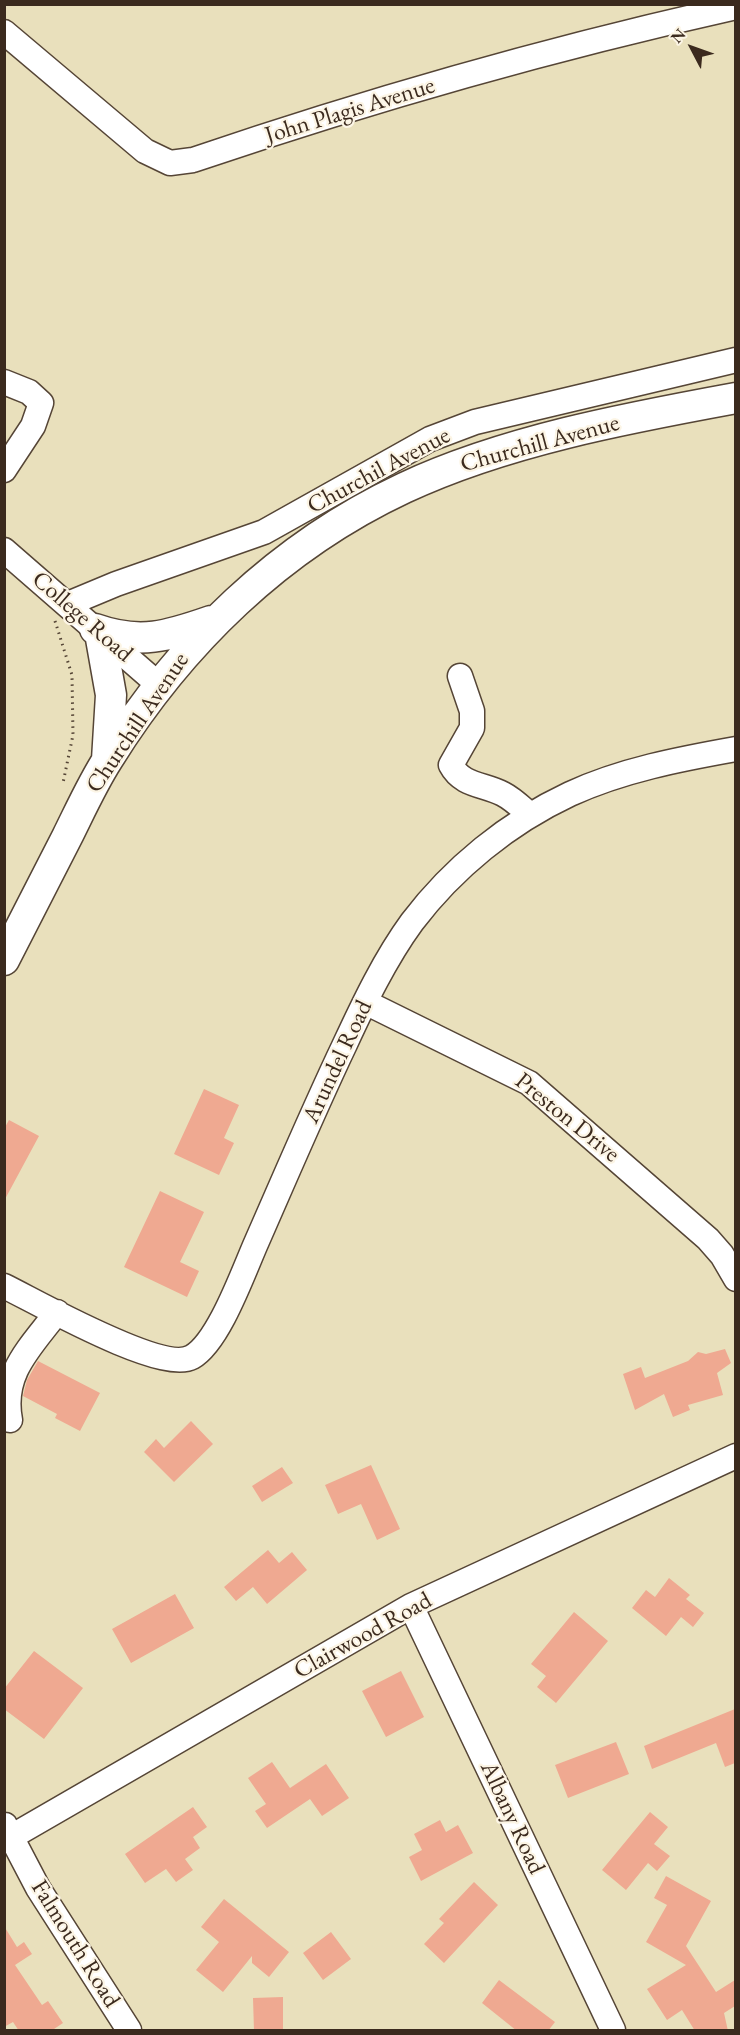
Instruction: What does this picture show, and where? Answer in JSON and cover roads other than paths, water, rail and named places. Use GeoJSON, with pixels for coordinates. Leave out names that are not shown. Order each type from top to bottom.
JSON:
{"type":"FeatureCollection","features":[{"type":"Feature","properties":{"kind":"main road","name":"Churchill Avenue"},"geometry":{"type":"LineString","coordinates":[[4,960],[107,760],[159,685],[195,641],[256,583],[306,545],[361,510],[405,487],[503,451],[616,422],[735,398]]}},
{"type":"Feature","properties":{"kind":"main road"},"geometry":{"type":"LineString","coordinates":[[107,760],[111,695],[98,631],[122,637],[151,638],[171,635],[220,618]]}},
{"type":"Feature","properties":{"kind":"street","name":"John Plagis Avenue"},"geometry":{"type":"LineString","coordinates":[[4,32],[145,151],[170,163],[193,160],[331,113],[655,15],[735,7]]}},
{"type":"Feature","properties":{"kind":"street","name":"Churchil Avenue"},"geometry":{"type":"LineString","coordinates":[[61,610],[116,584],[264,532],[430,439],[475,422],[735,360]]}},
{"type":"Feature","properties":{"kind":"street"},"geometry":{"type":"LineString","coordinates":[[4,382],[29,392],[40,403],[33,426],[4,470]]}},
{"type":"Feature","properties":{"kind":"street","name":"College Road"},"geometry":{"type":"LineString","coordinates":[[4,550],[61,610],[98,631],[159,685]]}},
{"type":"Feature","properties":{"kind":"street"},"geometry":{"type":"LineString","coordinates":[[460,676],[472,711],[472,728],[451,765],[456,774],[472,784],[506,795],[530,815]]}},
{"type":"Feature","properties":{"kind":"street","name":"Arundel Road"},"geometry":{"type":"LineString","coordinates":[[4,1286],[140,1352],[158,1358],[173,1361],[190,1358],[203,1349],[228,1306],[319,1098],[365,1002],[411,924],[442,887],[472,858],[530,815],[571,794],[622,775],[735,748]]}},
{"type":"Feature","properties":{"kind":"street","name":"Preston Drive"},"geometry":{"type":"LineString","coordinates":[[365,1002],[529,1083],[708,1239],[722,1255],[735,1279]]}},
{"type":"Feature","properties":{"kind":"street"},"geometry":{"type":"LineString","coordinates":[[10,1420],[7,1395],[13,1373],[57,1312]]}},
{"type":"Feature","properties":{"kind":"street","name":"Clairwood Road"},"geometry":{"type":"LineString","coordinates":[[7,1834],[411,1606],[735,1456]]}},
{"type":"Feature","properties":{"kind":"street","name":"Albany Road"},"geometry":{"type":"LineString","coordinates":[[411,1606],[613,2031]]}},
{"type":"Feature","properties":{"kind":"street","name":"Falmouth Road"},"geometry":{"type":"LineString","coordinates":[[7,1834],[38,1888],[129,2031]]}}]}
